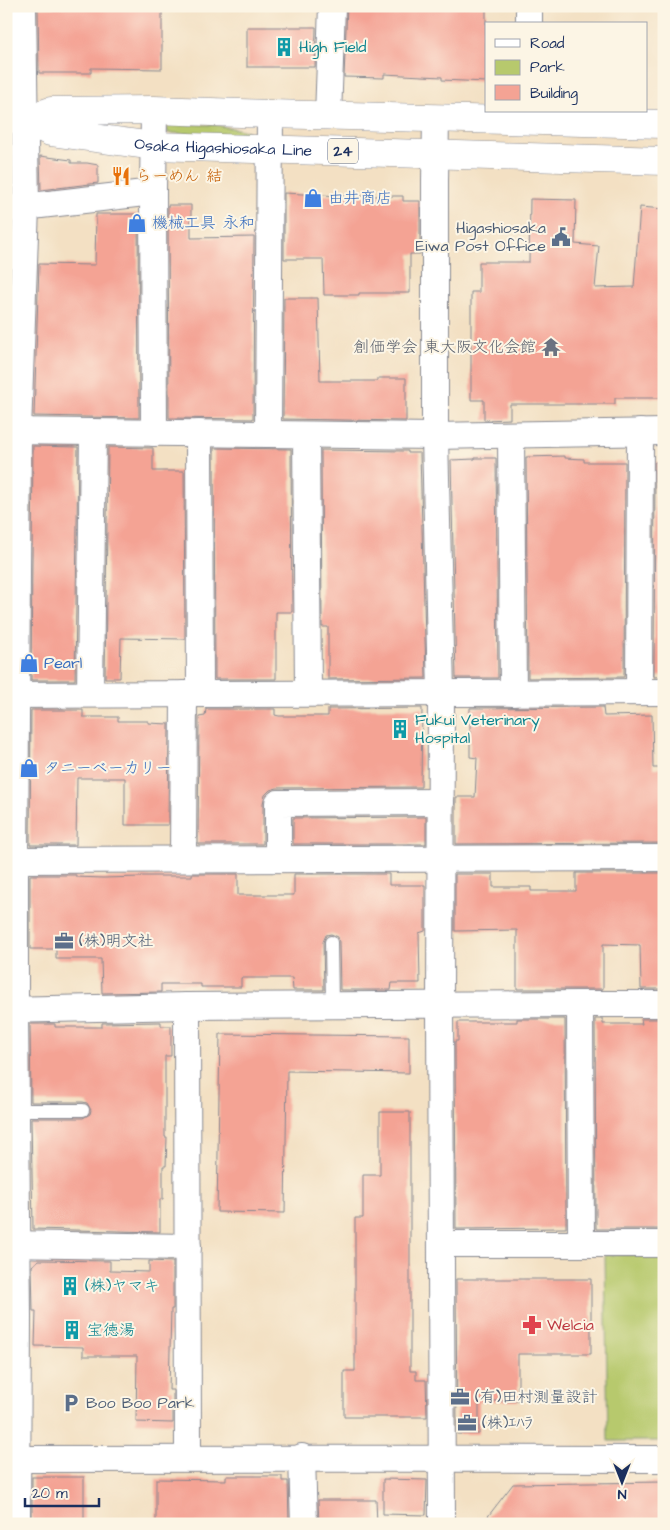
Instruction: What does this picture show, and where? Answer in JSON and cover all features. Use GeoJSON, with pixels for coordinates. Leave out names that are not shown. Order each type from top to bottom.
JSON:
{"type":"FeatureCollection","features":[{"type":"Feature","properties":{"kind":"main road","name":"Osaka Higashiosaka Line"},"geometry":{"type":"LineString","coordinates":[[16,119],[51,111],[154,110],[436,118],[525,116],[664,124]]}},
{"type":"Feature","properties":{"kind":"main road","name":"Osaka Higashiosaka Line"},"geometry":{"type":"LineString","coordinates":[[16,119],[50,132],[154,146],[664,161]]}},
{"type":"Feature","properties":{"kind":"street"},"geometry":{"type":"LineString","coordinates":[[17,1524],[11,1459],[11,1167],[16,1110],[10,1010],[10,860],[16,119],[23,6]]}},
{"type":"Feature","properties":{"kind":"street"},"geometry":{"type":"LineString","coordinates":[[328,116],[332,6]]}},
{"type":"Feature","properties":{"kind":"street"},"geometry":{"type":"LineString","coordinates":[[529,6],[529,22]]}},
{"type":"Feature","properties":{"kind":"street"},"geometry":{"type":"LineString","coordinates":[[154,110],[154,433]]}},
{"type":"Feature","properties":{"kind":"street"},"geometry":{"type":"LineString","coordinates":[[268,434],[270,114]]}},
{"type":"Feature","properties":{"kind":"street"},"geometry":{"type":"LineString","coordinates":[[436,118],[435,436],[442,693],[440,1005],[442,1524]]}},
{"type":"Feature","properties":{"kind":"street"},"geometry":{"type":"LineString","coordinates":[[16,208],[153,192]]}},
{"type":"Feature","properties":{"kind":"street"},"geometry":{"type":"LineString","coordinates":[[11,695],[651,692],[652,432],[435,436],[12,431]]}},
{"type":"Feature","properties":{"kind":"street"},"geometry":{"type":"LineString","coordinates":[[90,694],[93,432]]}},
{"type":"Feature","properties":{"kind":"street"},"geometry":{"type":"LineString","coordinates":[[182,859],[192,693],[199,433]]}},
{"type":"Feature","properties":{"kind":"street"},"geometry":{"type":"LineString","coordinates":[[306,434],[308,693]]}},
{"type":"Feature","properties":{"kind":"street"},"geometry":{"type":"LineString","coordinates":[[511,434],[513,693]]}},
{"type":"Feature","properties":{"kind":"street"},"geometry":{"type":"LineString","coordinates":[[278,859],[278,803],[441,802]]}},
{"type":"Feature","properties":{"kind":"street"},"geometry":{"type":"LineString","coordinates":[[10,860],[664,858]]}},
{"type":"Feature","properties":{"kind":"street"},"geometry":{"type":"LineString","coordinates":[[580,1004],[581,1244]]}},
{"type":"Feature","properties":{"kind":"street"},"geometry":{"type":"LineString","coordinates":[[10,1010],[187,1006],[664,1004]]}},
{"type":"Feature","properties":{"kind":"street"},"geometry":{"type":"LineString","coordinates":[[187,1006],[188,1458]]}},
{"type":"Feature","properties":{"kind":"street"},"geometry":{"type":"LineString","coordinates":[[11,1244],[188,1247]]}},
{"type":"Feature","properties":{"kind":"street"},"geometry":{"type":"LineString","coordinates":[[441,1244],[664,1244]]}},
{"type":"Feature","properties":{"kind":"street"},"geometry":{"type":"LineString","coordinates":[[11,1459],[302,1458],[442,1460],[664,1458]]}},
{"type":"Feature","properties":{"kind":"street"},"geometry":{"type":"LineString","coordinates":[[302,1458],[304,1524]]}},
{"type":"Feature","properties":{"kind":"lane"},"geometry":{"type":"LineString","coordinates":[[331,942],[332,1005]]}},
{"type":"Feature","properties":{"kind":"lane"},"geometry":{"type":"LineString","coordinates":[[16,1110],[83,1110]]}},
{"type":"Feature","properties":{"kind":"green space"},"geometry":{"type":"Polygon","coordinates":[[[172,124],[216,125],[247,131],[250,134],[249,136],[168,133],[167,129],[172,124]]]}},
{"type":"Feature","properties":{"kind":"green space"},"geometry":{"type":"Polygon","coordinates":[[[6,152],[18,154],[13,197],[6,198],[6,152]]]}},
{"type":"Feature","properties":{"kind":"green space"},"geometry":{"type":"Polygon","coordinates":[[[605,1255],[664,1255],[664,1441],[608,1441],[605,1255]]]}},
{"type":"Feature","properties":{"kind":"building"},"geometry":{"type":"Polygon","coordinates":[[[162,6],[162,69],[91,68],[91,73],[39,73],[38,8],[162,6]]]}},
{"type":"Feature","properties":{"kind":"building"},"geometry":{"type":"Polygon","coordinates":[[[347,6],[486,6],[485,82],[442,80],[442,77],[384,74],[384,78],[344,77],[347,6]]]}},
{"type":"Feature","properties":{"kind":"building"},"geometry":{"type":"Polygon","coordinates":[[[6,8],[8,8],[9,73],[6,73],[6,8]]]}},
{"type":"Feature","properties":{"kind":"building","name":"High Field"},"geometry":{"type":"Polygon","coordinates":[[[247,27],[316,27],[315,67],[247,67],[247,27]]]}},
{"type":"Feature","properties":{"kind":"building"},"geometry":{"type":"Polygon","coordinates":[[[40,156],[71,160],[71,163],[98,165],[98,183],[41,190],[40,156]]]}},
{"type":"Feature","properties":{"kind":"building"},"geometry":{"type":"Polygon","coordinates":[[[284,193],[341,196],[403,196],[403,201],[420,201],[420,254],[410,254],[410,293],[324,295],[323,259],[284,259],[284,193]]]}},
{"type":"Feature","properties":{"kind":"building","name":"創価学会 東大阪文化会館"},"geometry":{"type":"Polygon","coordinates":[[[530,199],[576,200],[575,244],[599,246],[595,288],[634,287],[640,207],[664,209],[664,398],[615,398],[615,404],[510,404],[510,419],[484,420],[484,400],[471,400],[471,292],[479,292],[479,262],[529,262],[530,199]]]}},
{"type":"Feature","properties":{"kind":"building"},"geometry":{"type":"Polygon","coordinates":[[[168,205],[191,205],[191,238],[254,237],[253,419],[169,418],[168,205]]]}},
{"type":"Feature","properties":{"kind":"building"},"geometry":{"type":"Polygon","coordinates":[[[96,214],[138,214],[139,418],[34,416],[39,264],[95,265],[96,214]]]}},
{"type":"Feature","properties":{"kind":"building"},"geometry":{"type":"Polygon","coordinates":[[[6,264],[9,264],[6,340],[6,264]]]}},
{"type":"Feature","properties":{"kind":"building"},"geometry":{"type":"Polygon","coordinates":[[[284,298],[318,298],[320,381],[378,381],[378,378],[406,378],[406,421],[283,419],[284,298]]]}},
{"type":"Feature","properties":{"kind":"building"},"geometry":{"type":"Polygon","coordinates":[[[33,446],[78,447],[75,680],[31,680],[33,446]]]}},
{"type":"Feature","properties":{"kind":"building"},"geometry":{"type":"Polygon","coordinates":[[[108,447],[153,448],[153,471],[184,471],[185,639],[121,638],[120,678],[105,678],[108,447]]]}},
{"type":"Feature","properties":{"kind":"building"},"geometry":{"type":"Polygon","coordinates":[[[214,448],[291,449],[292,612],[276,612],[276,679],[215,679],[214,448]]]}},
{"type":"Feature","properties":{"kind":"building"},"geometry":{"type":"Polygon","coordinates":[[[321,450],[408,451],[408,453],[420,453],[426,678],[328,679],[328,627],[322,627],[321,450]]]}},
{"type":"Feature","properties":{"kind":"building"},"geometry":{"type":"Polygon","coordinates":[[[565,456],[565,458],[584,459],[584,462],[625,462],[624,677],[528,678],[526,457],[565,456]]]}},
{"type":"Feature","properties":{"kind":"building"},"geometry":{"type":"Polygon","coordinates":[[[496,458],[498,678],[456,678],[451,460],[496,458]]]}},
{"type":"Feature","properties":{"kind":"building"},"geometry":{"type":"Polygon","coordinates":[[[655,462],[664,462],[664,676],[654,677],[655,462]]]}},
{"type":"Feature","properties":{"kind":"building"},"geometry":{"type":"Polygon","coordinates":[[[603,707],[604,716],[652,715],[653,768],[664,768],[664,843],[456,844],[456,797],[475,797],[477,758],[470,757],[470,708],[603,707]]]}},
{"type":"Feature","properties":{"kind":"building"},"geometry":{"type":"Polygon","coordinates":[[[422,708],[421,787],[277,788],[270,790],[265,795],[263,803],[263,844],[198,844],[199,717],[205,716],[206,709],[275,709],[275,715],[279,716],[328,716],[328,709],[422,708]]]}},
{"type":"Feature","properties":{"kind":"building"},"geometry":{"type":"Polygon","coordinates":[[[31,710],[83,710],[83,717],[118,717],[118,721],[148,721],[148,723],[169,724],[168,825],[125,825],[125,778],[77,778],[76,845],[30,845],[31,710]]]}},
{"type":"Feature","properties":{"kind":"building"},"geometry":{"type":"Polygon","coordinates":[[[426,817],[426,844],[293,844],[293,818],[426,817]]]}},
{"type":"Feature","properties":{"kind":"building"},"geometry":{"type":"Polygon","coordinates":[[[576,873],[664,873],[664,989],[641,989],[640,945],[603,944],[603,989],[517,989],[517,930],[455,931],[455,874],[493,874],[493,887],[531,887],[531,891],[576,891],[576,873]]]}},
{"type":"Feature","properties":{"kind":"building"},"geometry":{"type":"Polygon","coordinates":[[[192,874],[238,874],[238,895],[294,895],[294,874],[389,874],[389,885],[425,885],[425,931],[419,933],[420,983],[392,983],[391,990],[340,990],[339,942],[338,937],[331,934],[326,935],[323,942],[324,990],[293,990],[292,978],[241,978],[241,987],[161,984],[161,992],[102,993],[101,959],[56,959],[56,949],[30,949],[30,875],[76,875],[76,877],[103,878],[192,876],[192,874]]]}},
{"type":"Feature","properties":{"kind":"building"},"geometry":{"type":"Polygon","coordinates":[[[517,1019],[565,1019],[566,1228],[456,1229],[455,1041],[458,1041],[458,1022],[517,1022],[517,1019]]]}},
{"type":"Feature","properties":{"kind":"building"},"geometry":{"type":"Polygon","coordinates":[[[595,1019],[603,1019],[603,1024],[642,1024],[641,1019],[664,1019],[664,1229],[596,1229],[595,1019]]]}},
{"type":"Feature","properties":{"kind":"building"},"geometry":{"type":"Polygon","coordinates":[[[161,1022],[161,1026],[171,1026],[171,1056],[165,1056],[165,1137],[167,1137],[166,1166],[163,1166],[163,1199],[160,1199],[160,1232],[33,1229],[31,1118],[83,1118],[90,1114],[91,1110],[87,1103],[83,1102],[31,1102],[30,1024],[55,1024],[55,1027],[102,1027],[102,1023],[161,1022]]]}},
{"type":"Feature","properties":{"kind":"building"},"geometry":{"type":"Polygon","coordinates":[[[220,1034],[409,1036],[409,1073],[287,1071],[285,1213],[217,1212],[220,1034]]]}},
{"type":"Feature","properties":{"kind":"building"},"geometry":{"type":"Polygon","coordinates":[[[380,1112],[410,1112],[410,1371],[416,1371],[416,1380],[426,1380],[427,1417],[344,1417],[344,1371],[355,1371],[355,1218],[363,1218],[363,1175],[380,1175],[380,1112]]]}},
{"type":"Feature","properties":{"kind":"building"},"geometry":{"type":"Polygon","coordinates":[[[39,1260],[110,1261],[110,1271],[149,1272],[149,1261],[173,1262],[169,1390],[173,1390],[173,1423],[136,1422],[137,1356],[83,1356],[83,1347],[35,1346],[36,1311],[33,1311],[32,1266],[39,1260]]]}},
{"type":"Feature","properties":{"kind":"building"},"geometry":{"type":"Polygon","coordinates":[[[456,1279],[591,1279],[591,1354],[518,1354],[518,1401],[479,1401],[479,1434],[457,1434],[456,1279]]]}},
{"type":"Feature","properties":{"kind":"building"},"geometry":{"type":"Polygon","coordinates":[[[226,1476],[282,1476],[282,1481],[288,1481],[289,1524],[156,1524],[156,1479],[226,1480],[226,1476]]]}},
{"type":"Feature","properties":{"kind":"building"},"geometry":{"type":"Polygon","coordinates":[[[32,1477],[84,1477],[84,1524],[32,1524],[32,1477]]]}},
{"type":"Feature","properties":{"kind":"building"},"geometry":{"type":"Polygon","coordinates":[[[383,1479],[427,1480],[426,1515],[383,1514],[383,1479]]]}},
{"type":"Feature","properties":{"kind":"building"},"geometry":{"type":"Polygon","coordinates":[[[664,1482],[664,1524],[482,1524],[513,1484],[664,1482]]]}},
{"type":"Feature","properties":{"kind":"building"},"geometry":{"type":"Polygon","coordinates":[[[318,1500],[376,1500],[377,1524],[319,1524],[318,1500]]]}},
{"type":"Feature","properties":{"kind":"place","name":"High Field"},"geometry":{"type":"Point","coordinates":[284,47]}},
{"type":"Feature","properties":{"kind":"place","name":"らーめん 結"},"geometry":{"type":"Point","coordinates":[121,176]}},
{"type":"Feature","properties":{"kind":"place","name":"由井商店"},"geometry":{"type":"Point","coordinates":[313,198]}},
{"type":"Feature","properties":{"kind":"place","name":"機械工具 永和"},"geometry":{"type":"Point","coordinates":[137,223]}},
{"type":"Feature","properties":{"kind":"place","name":"Higashiosaka Eiwa Post Office"},"geometry":{"type":"Point","coordinates":[561,237]}},
{"type":"Feature","properties":{"kind":"place","name":"創価学会 東大阪文化会館"},"geometry":{"type":"Point","coordinates":[551,347]}},
{"type":"Feature","properties":{"kind":"place","name":"Pearl"},"geometry":{"type":"Point","coordinates":[29,663]}},
{"type":"Feature","properties":{"kind":"place","name":"Fukui Veterinary Hospital"},"geometry":{"type":"Point","coordinates":[400,729]}},
{"type":"Feature","properties":{"kind":"place","name":"タニーベーカリー"},"geometry":{"type":"Point","coordinates":[29,768]}},
{"type":"Feature","properties":{"kind":"place","name":"(株)明文社"},"geometry":{"type":"Point","coordinates":[64,941]}},
{"type":"Feature","properties":{"kind":"place","name":"(株)ヤマキ"},"geometry":{"type":"Point","coordinates":[70,1286]}},
{"type":"Feature","properties":{"kind":"place","name":"Welcia"},"geometry":{"type":"Point","coordinates":[532,1325]}},
{"type":"Feature","properties":{"kind":"place","name":"宝徳湯"},"geometry":{"type":"Point","coordinates":[72,1330]}},
{"type":"Feature","properties":{"kind":"place","name":"(有)田村測量設計"},"geometry":{"type":"Point","coordinates":[460,1397]}},
{"type":"Feature","properties":{"kind":"place","name":"Boo Boo Park"},"geometry":{"type":"Point","coordinates":[71,1403]}},
{"type":"Feature","properties":{"kind":"place","name":"(株)ｴﾊﾗ"},"geometry":{"type":"Point","coordinates":[467,1423]}}]}
